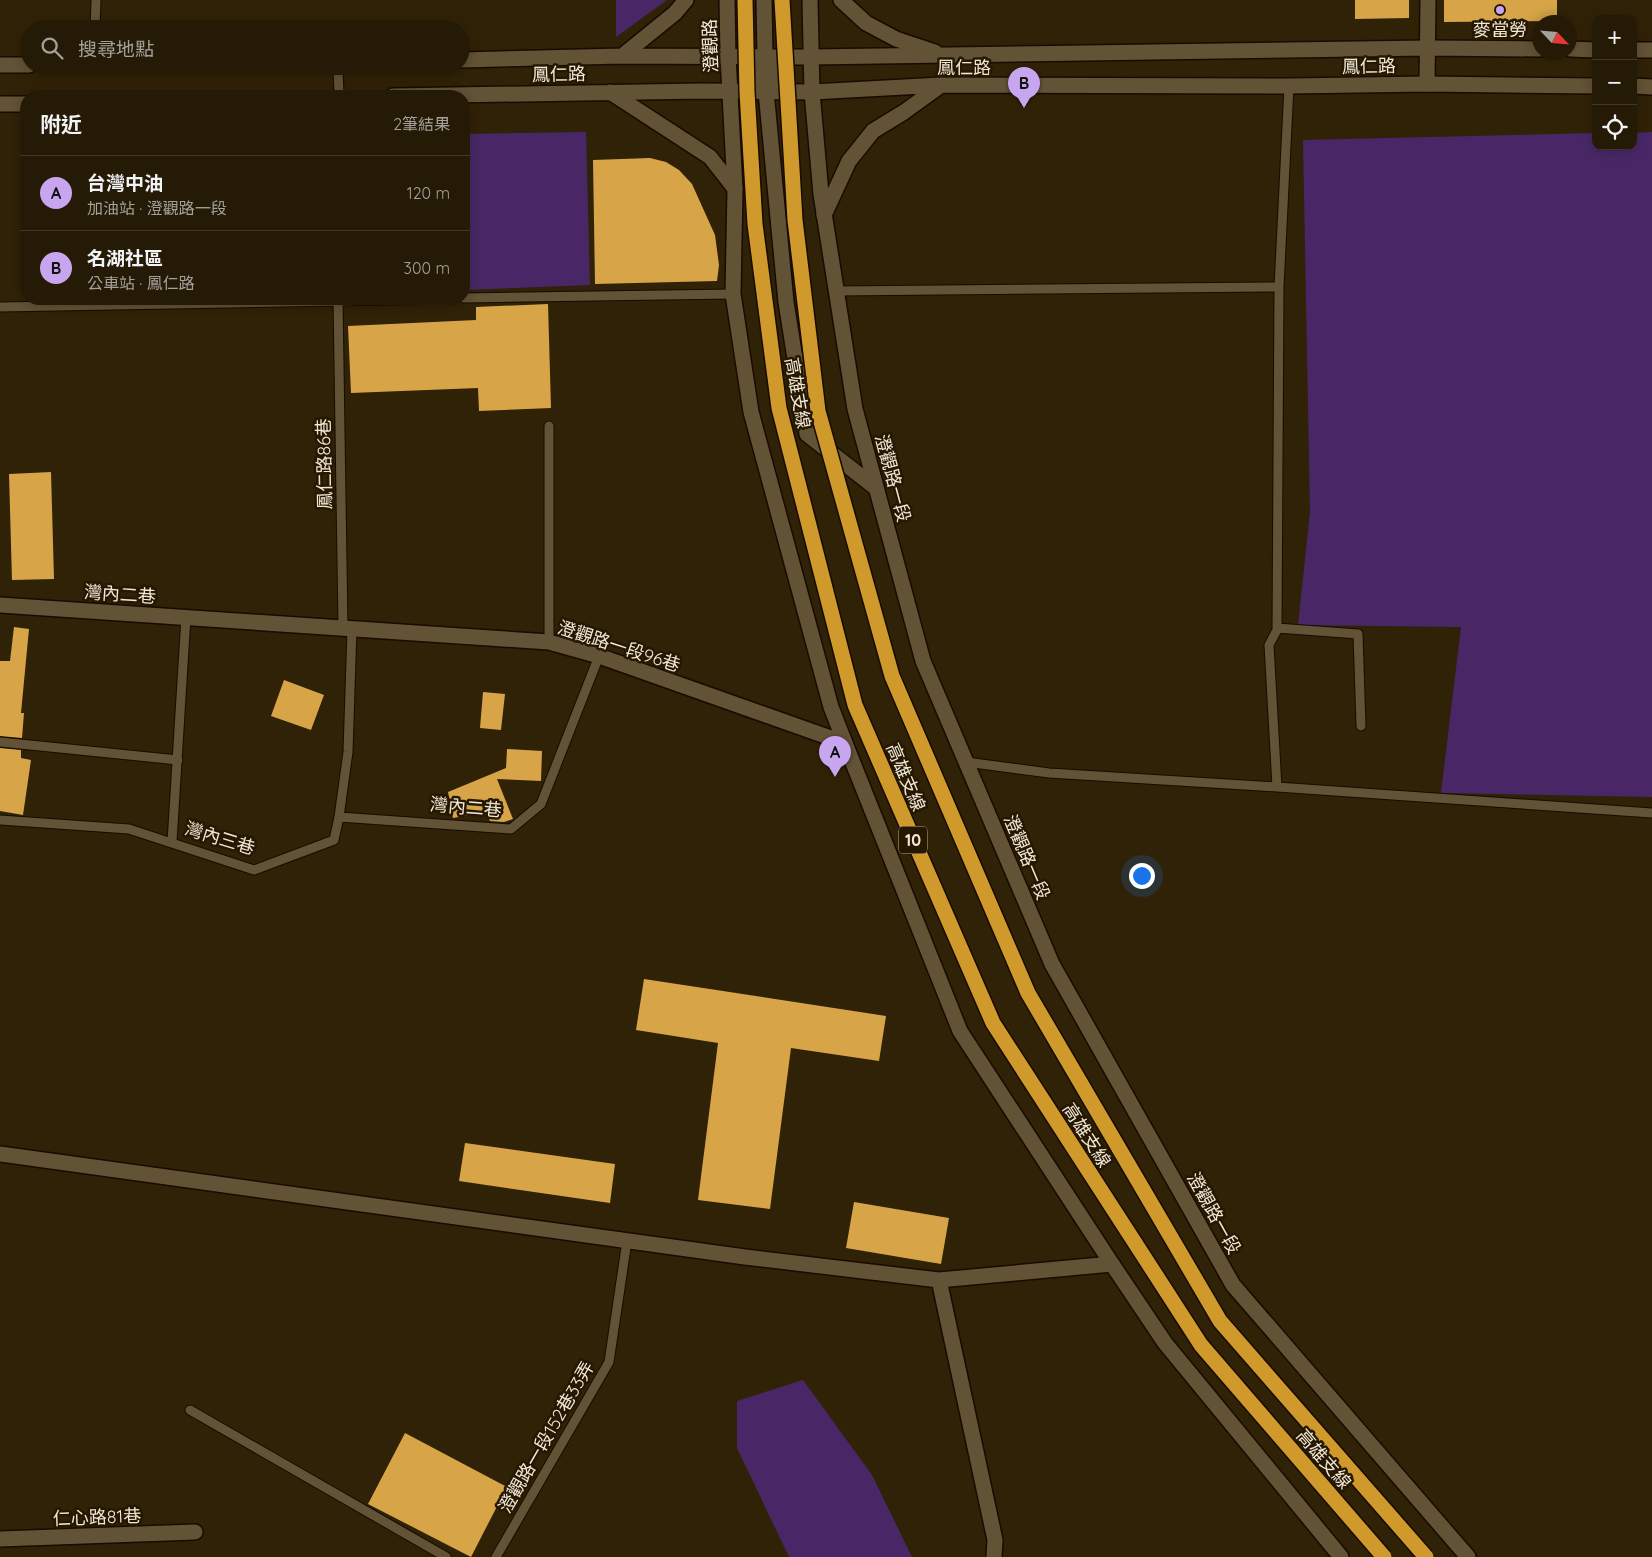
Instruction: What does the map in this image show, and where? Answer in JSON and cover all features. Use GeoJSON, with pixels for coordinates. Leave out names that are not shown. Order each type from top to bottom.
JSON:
{"type":"FeatureCollection","features":[{"type":"Feature","properties":{"kind":"highway","name":"高雄支線"},"geometry":{"type":"LineString","coordinates":[[745,0],[747,92],[755,224],[779,408],[854,705],[993,1023],[1201,1345],[1384,1557]]}},
{"type":"Feature","properties":{"kind":"highway","name":"高雄支線"},"geometry":{"type":"LineString","coordinates":[[782,0],[795,220],[818,411],[892,676],[1028,994],[1220,1321],[1426,1557]]}},
{"type":"Feature","properties":{"kind":"street"},"geometry":{"type":"LineString","coordinates":[[622,56],[675,13],[686,0]]}},
{"type":"Feature","properties":{"kind":"street","name":"澄觀路"},"geometry":{"type":"LineString","coordinates":[[727,0],[730,91]]}},
{"type":"Feature","properties":{"kind":"street"},"geometry":{"type":"LineString","coordinates":[[764,0],[759,56],[774,92],[786,302],[807,434],[876,488]]}},
{"type":"Feature","properties":{"kind":"street"},"geometry":{"type":"LineString","coordinates":[[810,0],[811,57]]}},
{"type":"Feature","properties":{"kind":"street"},"geometry":{"type":"LineString","coordinates":[[841,0],[866,23],[896,39],[945,56]]}},
{"type":"Feature","properties":{"kind":"street"},"geometry":{"type":"LineString","coordinates":[[1427,84],[1428,0]]}},
{"type":"Feature","properties":{"kind":"street","name":"鳳仁路"},"geometry":{"type":"LineString","coordinates":[[470,60],[622,56],[945,56],[1428,48],[1532,49]]}},
{"type":"Feature","properties":{"kind":"street"},"geometry":{"type":"LineString","coordinates":[[1577,50],[1592,50]]}},
{"type":"Feature","properties":{"kind":"street"},"geometry":{"type":"LineString","coordinates":[[1637,50],[1652,50]]}},
{"type":"Feature","properties":{"kind":"street","name":"澄觀路一段"},"geometry":{"type":"LineString","coordinates":[[811,57],[812,92],[821,194],[855,409],[923,661],[1052,964],[1233,1285],[1468,1557]]}},
{"type":"Feature","properties":{"kind":"street"},"geometry":{"type":"LineString","coordinates":[[0,65],[20,65]]}},
{"type":"Feature","properties":{"kind":"street","name":"鳳仁路"},"geometry":{"type":"LineString","coordinates":[[470,95],[730,91],[812,92],[941,86],[1427,84],[1592,86]]}},
{"type":"Feature","properties":{"kind":"street"},"geometry":{"type":"LineString","coordinates":[[824,215],[849,161],[873,131],[941,86]]}},
{"type":"Feature","properties":{"kind":"street"},"geometry":{"type":"LineString","coordinates":[[1637,86],[1652,86]]}},
{"type":"Feature","properties":{"kind":"street"},"geometry":{"type":"LineString","coordinates":[[730,91],[735,189],[733,294],[751,412],[831,707],[960,1031],[1165,1343],[1341,1557]]}},
{"type":"Feature","properties":{"kind":"street"},"geometry":{"type":"LineString","coordinates":[[610,92],[710,157],[735,189]]}},
{"type":"Feature","properties":{"kind":"street"},"geometry":{"type":"LineString","coordinates":[[0,104],[20,104]]}},
{"type":"Feature","properties":{"kind":"street","name":"灣內二巷"},"geometry":{"type":"LineString","coordinates":[[0,605],[186,618]]}},
{"type":"Feature","properties":{"kind":"street"},"geometry":{"type":"LineString","coordinates":[[186,618],[347,629]]}},
{"type":"Feature","properties":{"kind":"street","name":"澄觀路一段96巷"},"geometry":{"type":"LineString","coordinates":[[347,629],[549,642],[599,656],[845,743]]}},
{"type":"Feature","properties":{"kind":"street"},"geometry":{"type":"LineString","coordinates":[[0,1154],[745,1257],[939,1280],[1112,1264]]}},
{"type":"Feature","properties":{"kind":"street"},"geometry":{"type":"LineString","coordinates":[[939,1280],[995,1540],[994,1557]]}},
{"type":"Feature","properties":{"kind":"street","name":"仁心路81巷"},"geometry":{"type":"LineString","coordinates":[[0,1539],[195,1532]]}},
{"type":"Feature","properties":{"kind":"lane"},"geometry":{"type":"LineString","coordinates":[[95,20],[96,0]]}},
{"type":"Feature","properties":{"kind":"lane"},"geometry":{"type":"LineString","coordinates":[[338,75],[339,90]]}},
{"type":"Feature","properties":{"kind":"lane"},"geometry":{"type":"LineString","coordinates":[[1277,787],[1269,645],[1277,628],[1280,287],[1289,86]]}},
{"type":"Feature","properties":{"kind":"lane"},"geometry":{"type":"LineString","coordinates":[[836,292],[1280,287]]}},
{"type":"Feature","properties":{"kind":"lane"},"geometry":{"type":"LineString","coordinates":[[470,298],[733,294]]}},
{"type":"Feature","properties":{"kind":"lane"},"geometry":{"type":"LineString","coordinates":[[0,307],[97,305]]}},
{"type":"Feature","properties":{"kind":"lane","name":"鳳仁路86巷"},"geometry":{"type":"LineString","coordinates":[[338,305],[347,629]]}},
{"type":"Feature","properties":{"kind":"lane"},"geometry":{"type":"LineString","coordinates":[[549,426],[549,642]]}},
{"type":"Feature","properties":{"kind":"lane"},"geometry":{"type":"LineString","coordinates":[[172,842],[186,618]]}},
{"type":"Feature","properties":{"kind":"lane"},"geometry":{"type":"LineString","coordinates":[[1277,628],[1358,634],[1361,726]]}},
{"type":"Feature","properties":{"kind":"lane","name":"灣內三巷"},"geometry":{"type":"LineString","coordinates":[[0,820],[129,829],[254,870],[334,840],[348,752],[347,629]]}},
{"type":"Feature","properties":{"kind":"lane","name":"灣內二巷"},"geometry":{"type":"LineString","coordinates":[[339,817],[511,829],[541,804],[599,656]]}},
{"type":"Feature","properties":{"kind":"lane"},"geometry":{"type":"LineString","coordinates":[[0,742],[178,760]]}},
{"type":"Feature","properties":{"kind":"lane"},"geometry":{"type":"LineString","coordinates":[[966,762],[1049,773],[1652,813]]}},
{"type":"Feature","properties":{"kind":"lane","name":"澄觀路一段152巷33弄"},"geometry":{"type":"LineString","coordinates":[[496,1557],[608,1362],[627,1241]]}},
{"type":"Feature","properties":{"kind":"lane"},"geometry":{"type":"LineString","coordinates":[[190,1410],[446,1557]]}},
{"type":"Feature","properties":{"kind":"shaded area"},"geometry":{"type":"Polygon","coordinates":[[[616,0],[667,0],[616,37],[616,0]]]}},
{"type":"Feature","properties":{"kind":"shaded area"},"geometry":{"type":"Polygon","coordinates":[[[586,132],[590,285],[470,290],[470,134],[586,132]]]}},
{"type":"Feature","properties":{"kind":"shaded area"},"geometry":{"type":"Polygon","coordinates":[[[1652,132],[1652,797],[1441,793],[1461,627],[1298,625],[1310,512],[1303,140],[1592,133],[1592,150],[1637,150],[1637,133],[1652,132]]]}},
{"type":"Feature","properties":{"kind":"shaded area"},"geometry":{"type":"Polygon","coordinates":[[[803,1380],[872,1475],[912,1557],[789,1557],[737,1448],[737,1401],[803,1380]]]}},
{"type":"Feature","properties":{"kind":"building"},"geometry":{"type":"Polygon","coordinates":[[[1355,0],[1409,0],[1409,18],[1355,19],[1355,0]]]}},
{"type":"Feature","properties":{"kind":"building","name":"麥當勞"},"geometry":{"type":"Polygon","coordinates":[[[1444,0],[1557,0],[1557,15],[1532,15],[1532,21],[1444,22],[1444,0]]]}},
{"type":"Feature","properties":{"kind":"building"},"geometry":{"type":"Polygon","coordinates":[[[650,158],[666,162],[679,170],[692,184],[715,235],[719,265],[717,281],[595,284],[593,160],[650,158]]]}},
{"type":"Feature","properties":{"kind":"building"},"geometry":{"type":"Polygon","coordinates":[[[548,304],[551,408],[479,411],[478,388],[351,393],[348,326],[476,320],[476,307],[548,304]]]}},
{"type":"Feature","properties":{"kind":"building"},"geometry":{"type":"Polygon","coordinates":[[[51,472],[54,579],[12,580],[9,474],[51,472]]]}},
{"type":"Feature","properties":{"kind":"building"},"geometry":{"type":"Polygon","coordinates":[[[14,627],[29,629],[21,713],[24,713],[22,738],[0,736],[0,661],[10,661],[14,627]]]}},
{"type":"Feature","properties":{"kind":"building"},"geometry":{"type":"Polygon","coordinates":[[[284,680],[324,695],[311,730],[271,716],[284,680]]]}},
{"type":"Feature","properties":{"kind":"building"},"geometry":{"type":"Polygon","coordinates":[[[483,692],[505,694],[501,730],[480,728],[483,692]]]}},
{"type":"Feature","properties":{"kind":"building"},"geometry":{"type":"Polygon","coordinates":[[[0,748],[21,750],[21,758],[31,760],[23,815],[0,811],[0,748]]]}},
{"type":"Feature","properties":{"kind":"building"},"geometry":{"type":"Polygon","coordinates":[[[507,749],[542,751],[541,781],[497,779],[513,819],[504,822],[490,821],[486,812],[453,818],[448,792],[506,768],[507,749]]]}},
{"type":"Feature","properties":{"kind":"building"},"geometry":{"type":"Polygon","coordinates":[[[644,979],[886,1016],[879,1061],[791,1048],[770,1209],[698,1200],[718,1043],[636,1030],[644,979]]]}},
{"type":"Feature","properties":{"kind":"building"},"geometry":{"type":"Polygon","coordinates":[[[465,1143],[615,1164],[610,1203],[459,1181],[465,1143]]]}},
{"type":"Feature","properties":{"kind":"building"},"geometry":{"type":"Polygon","coordinates":[[[854,1202],[949,1218],[941,1264],[846,1248],[854,1202]]]}},
{"type":"Feature","properties":{"kind":"building"},"geometry":{"type":"Polygon","coordinates":[[[405,1433],[507,1487],[471,1557],[368,1504],[405,1433]]]}},
{"type":"Feature","properties":{"kind":"place","name":"麥當勞"},"geometry":{"type":"Point","coordinates":[1500,10]}},
{"type":"Feature","properties":{"kind":"place","name":"名湖社區"},"geometry":{"type":"Point","coordinates":[1024,108]}},
{"type":"Feature","properties":{"kind":"place","name":"台灣中油"},"geometry":{"type":"Point","coordinates":[835,777]}}]}
